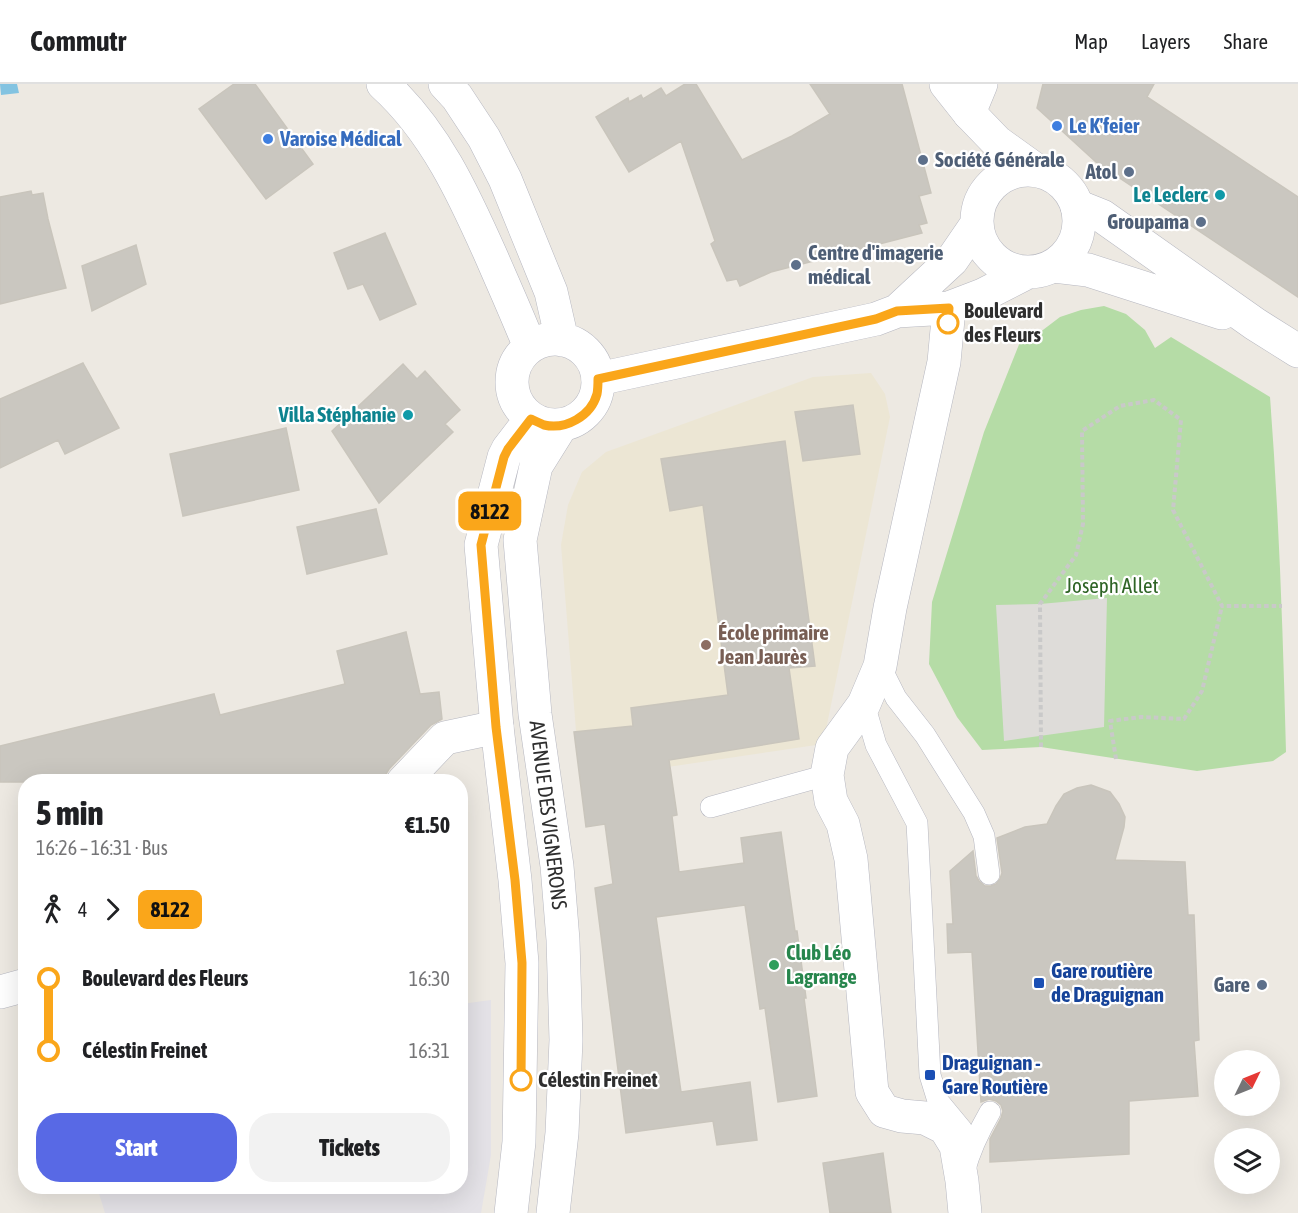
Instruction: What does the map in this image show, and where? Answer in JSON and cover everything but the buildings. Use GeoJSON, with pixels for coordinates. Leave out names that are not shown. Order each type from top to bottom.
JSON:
{"type":"FeatureCollection","features":[{"type":"Feature","properties":{"kind":"street"},"geometry":{"type":"LineString","coordinates":[[383,84],[400,100],[435,144],[458,185],[530,347]]}},
{"type":"Feature","properties":{"kind":"street"},"geometry":{"type":"LineString","coordinates":[[445,84],[458,97],[506,179],[551,292],[562,340]]}},
{"type":"Feature","properties":{"kind":"street"},"geometry":{"type":"LineString","coordinates":[[946,84],[975,99],[997,142],[1036,170]]}},
{"type":"Feature","properties":{"kind":"street"},"geometry":{"type":"LineString","coordinates":[[975,99],[991,185],[981,199],[976,225],[984,248],[992,258],[1002,266],[1014,270],[1088,270],[1255,324]]}},
{"type":"Feature","properties":{"kind":"street"},"geometry":{"type":"LineString","coordinates":[[546,422],[520,409],[514,397],[512,383],[514,369],[520,357],[530,347],[540,342],[551,339],[576,344],[587,353],[595,366],[598,379],[876,319],[897,311],[949,308],[983,295],[1067,255],[1076,240],[1079,223],[1077,206],[1071,193],[1062,182],[1050,174],[1024,169],[1004,175],[987,188]]}},
{"type":"Feature","properties":{"kind":"street"},"geometry":{"type":"LineString","coordinates":[[1077,206],[1102,216],[1255,324],[1298,351]]}},
{"type":"Feature","properties":{"kind":"street"},"geometry":{"type":"LineString","coordinates":[[897,311],[952,260],[976,225]]}},
{"type":"Feature","properties":{"kind":"street"},"geometry":{"type":"LineString","coordinates":[[949,308],[944,362],[890,608],[880,666],[864,704],[832,748],[827,775],[831,801],[843,824],[851,859],[872,1092],[884,1111],[902,1116],[925,1118],[945,1128],[956,1146],[965,1184]]}},
{"type":"Feature","properties":{"kind":"street","name":"AVENUE DES VIGNERONS"},"geometry":{"type":"LineString","coordinates":[[511,1213],[519,1142],[522,963],[515,880],[496,727],[481,545],[508,449],[546,422],[577,420],[589,410],[596,396],[598,379]]}},
{"type":"Feature","properties":{"kind":"street","name":"AVENUE DES VIGNERONS"},"geometry":{"type":"LineString","coordinates":[[546,422],[520,540],[535,714],[557,866],[563,940],[566,1040],[562,1133],[553,1213]]}},
{"type":"Feature","properties":{"kind":"street"},"geometry":{"type":"LineString","coordinates":[[411,774],[446,738],[496,727]]}},
{"type":"Feature","properties":{"kind":"street"},"geometry":{"type":"LineString","coordinates":[[0,992],[18,987]]}},
{"type":"Feature","properties":{"kind":"lane"},"geometry":{"type":"LineString","coordinates":[[944,268],[949,308]]}},
{"type":"Feature","properties":{"kind":"lane"},"geometry":{"type":"LineString","coordinates":[[880,666],[896,698],[925,735],[974,813],[984,836],[989,874]]}},
{"type":"Feature","properties":{"kind":"lane"},"geometry":{"type":"LineString","coordinates":[[864,704],[876,745],[917,823],[930,1075],[938,1101],[962,1130],[965,1184]]}},
{"type":"Feature","properties":{"kind":"lane"},"geometry":{"type":"LineString","coordinates":[[711,807],[827,775]]}},
{"type":"Feature","properties":{"kind":"lane"},"geometry":{"type":"LineString","coordinates":[[965,1184],[981,1127],[990,1112]]}},
{"type":"Feature","properties":{"kind":"path"},"geometry":{"type":"LineString","coordinates":[[1041,747],[1040,604],[1076,555],[1083,524],[1082,431],[1120,406],[1154,400],[1181,420],[1173,510],[1222,606],[1202,691],[1184,719],[1141,717],[1110,721],[1116,759]]}},
{"type":"Feature","properties":{"kind":"path"},"geometry":{"type":"LineString","coordinates":[[1222,606],[1282,606]]}},
{"type":"Feature","properties":{"kind":"shaded area","name":"École primaire Jean Jaurès"},"geometry":{"type":"Polygon","coordinates":[[[871,373],[885,394],[890,417],[823,744],[580,780],[561,545],[568,505],[582,472],[606,452],[813,377],[871,373]]]}},
{"type":"Feature","properties":{"kind":"shaded area"},"geometry":{"type":"Polygon","coordinates":[[[1107,598],[1104,727],[1004,741],[996,605],[1107,598]]]}},
{"type":"Feature","properties":{"kind":"shaded area"},"geometry":{"type":"Polygon","coordinates":[[[491,1000],[491,1155],[481,1213],[105,1213],[99,1194],[468,1194],[468,1003],[491,1000]]]}},
{"type":"Feature","properties":{"kind":"green space","name":"Joseph Allet"},"geometry":{"type":"Polygon","coordinates":[[[1104,306],[1126,314],[1145,330],[1155,348],[1171,337],[1270,397],[1276,486],[1286,752],[1273,761],[1197,771],[1041,747],[982,750],[957,717],[929,664],[932,602],[984,432],[1022,337],[1035,336],[1060,317],[1104,306]]]}},
{"type":"Feature","properties":{"kind":"water"},"geometry":{"type":"Polygon","coordinates":[[[0,84],[17,84],[19,93],[1,95],[0,84]]]}},
{"type":"Feature","properties":{"kind":"bus line","name":"8122"},"geometry":{"type":"LineString","coordinates":[[521,1080],[522,963],[515,880],[496,727],[481,545],[508,449],[531,419],[545,425],[561,426],[577,420],[589,410],[596,396],[598,379],[876,319],[897,311],[949,308],[948,323]]}},
{"type":"Feature","properties":{"kind":"place","name":"Le K'feier"},"geometry":{"type":"Point","coordinates":[1057,126]}},
{"type":"Feature","properties":{"kind":"place","name":"Varoise Médical"},"geometry":{"type":"Point","coordinates":[268,139]}},
{"type":"Feature","properties":{"kind":"place","name":"Société Générale"},"geometry":{"type":"Point","coordinates":[923,160]}},
{"type":"Feature","properties":{"kind":"place","name":"Atol"},"geometry":{"type":"Point","coordinates":[1129,172]}},
{"type":"Feature","properties":{"kind":"place","name":"Le Leclerc"},"geometry":{"type":"Point","coordinates":[1220,195]}},
{"type":"Feature","properties":{"kind":"place","name":"Groupama"},"geometry":{"type":"Point","coordinates":[1201,222]}},
{"type":"Feature","properties":{"kind":"place","name":"Centre d'imagerie médical"},"geometry":{"type":"Point","coordinates":[796,265]}},
{"type":"Feature","properties":{"kind":"place","name":"Boulevard des Fleurs"},"geometry":{"type":"Point","coordinates":[948,323]}},
{"type":"Feature","properties":{"kind":"place","name":"Villa Stéphanie"},"geometry":{"type":"Point","coordinates":[408,415]}},
{"type":"Feature","properties":{"kind":"place","name":"École primaire Jean Jaurès"},"geometry":{"type":"Point","coordinates":[706,645]}},
{"type":"Feature","properties":{"kind":"place","name":"Club Léo Lagrange"},"geometry":{"type":"Point","coordinates":[774,965]}},
{"type":"Feature","properties":{"kind":"place","name":"Gare routière de Draguignan"},"geometry":{"type":"Point","coordinates":[1039,983]}},
{"type":"Feature","properties":{"kind":"place","name":"Gare"},"geometry":{"type":"Point","coordinates":[1262,985]}},
{"type":"Feature","properties":{"kind":"place","name":"Draguignan - Gare Routière"},"geometry":{"type":"Point","coordinates":[930,1075]}},
{"type":"Feature","properties":{"kind":"place","name":"Célestin Freinet"},"geometry":{"type":"Point","coordinates":[521,1080]}}]}
